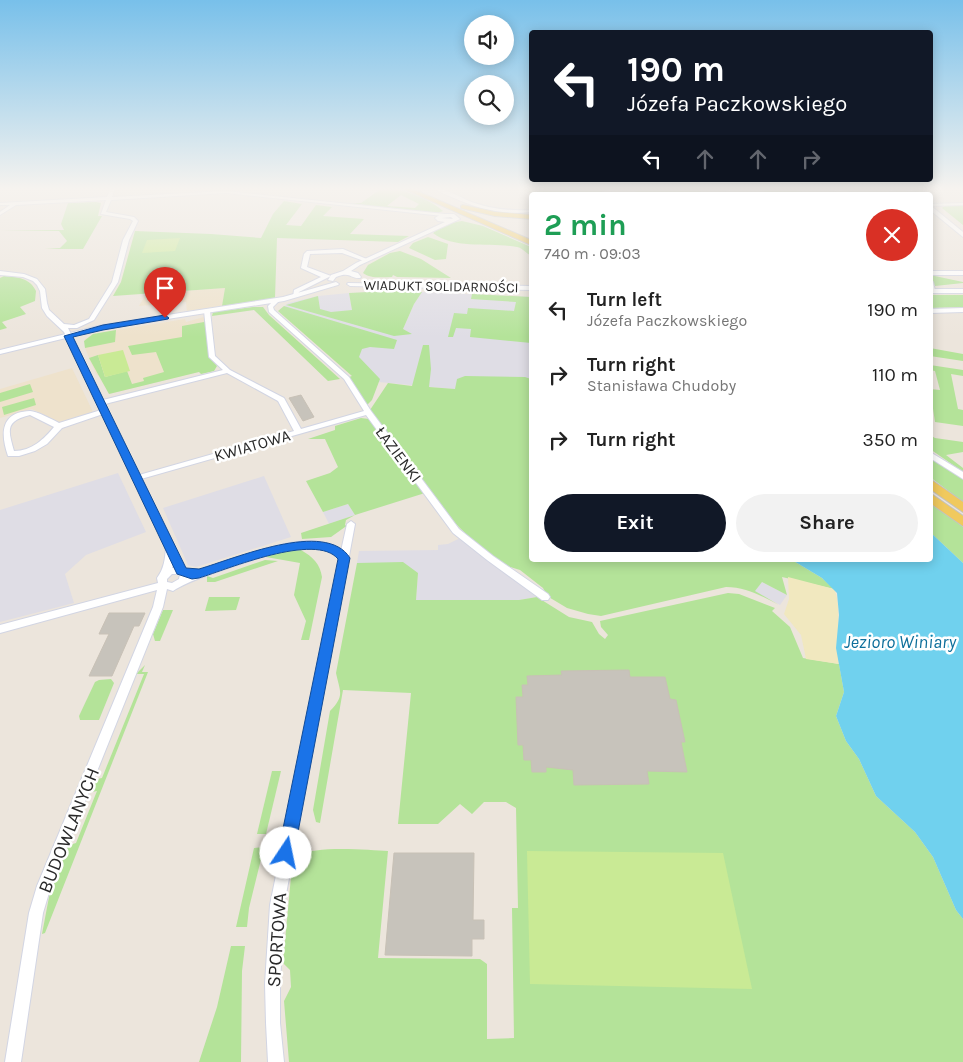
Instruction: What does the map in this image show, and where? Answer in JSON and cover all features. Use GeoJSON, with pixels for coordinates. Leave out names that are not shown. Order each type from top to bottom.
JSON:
{"type":"FeatureCollection","features":[{"type":"Feature","properties":{"kind":"main road"},"geometry":{"type":"LineString","coordinates":[[933,485],[963,508]]}},
{"type":"Feature","properties":{"kind":"main road"},"geometry":{"type":"LineString","coordinates":[[933,499],[963,522]]}},
{"type":"Feature","properties":{"kind":"street"},"geometry":{"type":"LineString","coordinates":[[62,326],[75,327],[87,323],[115,282],[127,238]]}},
{"type":"Feature","properties":{"kind":"street"},"geometry":{"type":"LineString","coordinates":[[281,300],[297,296],[366,260],[416,238]]}},
{"type":"Feature","properties":{"kind":"street"},"geometry":{"type":"LineString","coordinates":[[332,279],[304,268],[309,252],[343,251],[366,260]]}},
{"type":"Feature","properties":{"kind":"street"},"geometry":{"type":"LineString","coordinates":[[350,284],[357,281],[359,268],[381,254]]}},
{"type":"Feature","properties":{"kind":"street"},"geometry":{"type":"LineString","coordinates":[[0,273],[26,276],[36,280],[41,286],[43,305],[69,336],[170,548],[176,555],[185,578],[179,585]]}},
{"type":"Feature","properties":{"kind":"street","name":"WIADUKT SOLIDARNOŚCI"},"geometry":{"type":"LineString","coordinates":[[344,273],[390,282],[529,288]]}},
{"type":"Feature","properties":{"kind":"street"},"geometry":{"type":"LineString","coordinates":[[933,273],[963,273]]}},
{"type":"Feature","properties":{"kind":"street"},"geometry":{"type":"LineString","coordinates":[[297,296],[296,291],[332,279]]}},
{"type":"Feature","properties":{"kind":"street","name":"WIADUKT SOLIDARNOŚCI"},"geometry":{"type":"LineString","coordinates":[[332,279],[350,284],[390,282],[529,282]]}},
{"type":"Feature","properties":{"kind":"street"},"geometry":{"type":"LineString","coordinates":[[0,352],[103,327],[390,282]]}},
{"type":"Feature","properties":{"kind":"street"},"geometry":{"type":"LineString","coordinates":[[933,291],[963,291]]}},
{"type":"Feature","properties":{"kind":"street","name":"ŁAZIENKI"},"geometry":{"type":"LineString","coordinates":[[281,300],[270,307],[271,311],[346,378],[368,412],[456,531],[545,597]]}},
{"type":"Feature","properties":{"kind":"street"},"geometry":{"type":"LineString","coordinates":[[933,311],[963,310]]}},
{"type":"Feature","properties":{"kind":"street"},"geometry":{"type":"LineString","coordinates":[[207,311],[212,357],[228,371],[281,400],[298,432]]}},
{"type":"Feature","properties":{"kind":"street"},"geometry":{"type":"LineString","coordinates":[[101,403],[228,371]]}},
{"type":"Feature","properties":{"kind":"street"},"geometry":{"type":"LineString","coordinates":[[59,426],[31,413],[14,418],[8,423],[6,436],[11,454],[41,446],[59,426],[104,411]]}},
{"type":"Feature","properties":{"kind":"street","name":"KWIATOWA"},"geometry":{"type":"LineString","coordinates":[[136,478],[368,412]]}},
{"type":"Feature","properties":{"kind":"street"},"geometry":{"type":"LineString","coordinates":[[933,456],[963,476]]}},
{"type":"Feature","properties":{"kind":"street","name":"SPORTOWA"},"geometry":{"type":"LineString","coordinates":[[276,1062],[272,1009],[272,956],[277,905],[351,524]]}},
{"type":"Feature","properties":{"kind":"street"},"geometry":{"type":"LineString","coordinates":[[164,579],[169,587],[179,585],[199,573],[288,546],[323,546],[337,550],[344,558]]}},
{"type":"Feature","properties":{"kind":"street","name":"BUDOWLANYCH"},"geometry":{"type":"LineString","coordinates":[[13,1062],[36,913],[41,895],[158,607],[170,559],[170,548]]}},
{"type":"Feature","properties":{"kind":"street"},"geometry":{"type":"LineString","coordinates":[[0,629],[142,591],[164,579],[174,570],[199,573]]}},
{"type":"Feature","properties":{"kind":"street","name":"BUDOWLANYCH"},"geometry":{"type":"LineString","coordinates":[[158,607],[179,585]]}},
{"type":"Feature","properties":{"kind":"street"},"geometry":{"type":"LineString","coordinates":[[142,591],[148,591],[155,595],[158,598],[158,607]]}},
{"type":"Feature","properties":{"kind":"shaded area"},"geometry":{"type":"Polygon","coordinates":[[[225,288],[222,306],[187,311],[186,302],[139,306],[146,294],[225,288]]]}},
{"type":"Feature","properties":{"kind":"shaded area"},"geometry":{"type":"Polygon","coordinates":[[[422,292],[529,297],[529,387],[453,389],[368,381],[280,310],[288,303],[318,296],[349,293],[352,310],[333,313],[403,329],[414,304],[422,292]]]}},
{"type":"Feature","properties":{"kind":"shaded area"},"geometry":{"type":"Polygon","coordinates":[[[204,317],[210,369],[109,394],[96,374],[85,348],[85,339],[93,334],[185,319],[186,322],[204,317]]]}},
{"type":"Feature","properties":{"kind":"shaded area"},"geometry":{"type":"Polygon","coordinates":[[[72,368],[93,412],[60,423],[32,409],[0,418],[0,389],[72,368]]]}},
{"type":"Feature","properties":{"kind":"shaded area"},"geometry":{"type":"Polygon","coordinates":[[[118,473],[146,532],[86,555],[65,574],[74,603],[0,622],[0,510],[118,473]]]}},
{"type":"Feature","properties":{"kind":"shaded area"},"geometry":{"type":"Polygon","coordinates":[[[264,476],[291,537],[196,567],[188,565],[163,508],[264,476]]]}},
{"type":"Feature","properties":{"kind":"shaded area"},"geometry":{"type":"Polygon","coordinates":[[[348,504],[355,515],[329,524],[323,512],[348,504]]]}},
{"type":"Feature","properties":{"kind":"shaded area"},"geometry":{"type":"Polygon","coordinates":[[[460,538],[537,597],[519,600],[416,600],[418,573],[357,563],[359,551],[438,550],[438,545],[448,544],[460,538]]]}},
{"type":"Feature","properties":{"kind":"shaded area"},"geometry":{"type":"Polygon","coordinates":[[[762,582],[787,595],[780,605],[754,591],[762,582]]]}},
{"type":"Feature","properties":{"kind":"green space"},"geometry":{"type":"Polygon","coordinates":[[[64,238],[90,238],[83,249],[45,249],[60,248],[67,241],[64,238]]]}},
{"type":"Feature","properties":{"kind":"green space"},"geometry":{"type":"Polygon","coordinates":[[[133,238],[406,238],[398,242],[277,238],[275,298],[222,306],[225,288],[113,296],[121,282],[133,238]]]}},
{"type":"Feature","properties":{"kind":"green space"},"geometry":{"type":"Polygon","coordinates":[[[180,238],[175,251],[142,253],[147,240],[180,238]]]}},
{"type":"Feature","properties":{"kind":"green space"},"geometry":{"type":"Polygon","coordinates":[[[430,238],[448,244],[446,259],[435,260],[409,248],[413,243],[430,238]]]}},
{"type":"Feature","properties":{"kind":"green space"},"geometry":{"type":"Polygon","coordinates":[[[442,238],[509,238],[529,246],[529,254],[517,247],[462,244],[442,238]]]}},
{"type":"Feature","properties":{"kind":"green space"},"geometry":{"type":"Polygon","coordinates":[[[400,251],[421,259],[451,278],[397,277],[393,275],[392,277],[377,277],[363,273],[368,265],[390,253],[400,251]]]}},
{"type":"Feature","properties":{"kind":"green space"},"geometry":{"type":"Polygon","coordinates":[[[4,276],[27,281],[36,291],[35,301],[20,307],[26,314],[2,322],[7,328],[0,330],[0,278],[4,276]]]}},
{"type":"Feature","properties":{"kind":"green space"},"geometry":{"type":"Polygon","coordinates":[[[933,276],[963,282],[963,283],[935,286],[933,276]]]}},
{"type":"Feature","properties":{"kind":"green space"},"geometry":{"type":"Polygon","coordinates":[[[422,292],[414,304],[403,329],[412,334],[394,336],[286,305],[318,296],[320,309],[331,312],[352,310],[349,293],[422,292]]]}},
{"type":"Feature","properties":{"kind":"green space"},"geometry":{"type":"Polygon","coordinates":[[[472,294],[529,297],[529,343],[470,337],[471,329],[456,328],[453,337],[448,337],[454,313],[467,314],[468,308],[514,311],[516,302],[471,299],[472,294]]]}},
{"type":"Feature","properties":{"kind":"green space"},"geometry":{"type":"Polygon","coordinates":[[[933,295],[963,295],[963,307],[933,308],[933,295]]]}},
{"type":"Feature","properties":{"kind":"green space"},"geometry":{"type":"Polygon","coordinates":[[[284,306],[397,340],[394,349],[370,347],[362,349],[359,357],[380,379],[372,400],[366,406],[349,377],[352,376],[278,311],[284,306]]]}},
{"type":"Feature","properties":{"kind":"green space"},"geometry":{"type":"Polygon","coordinates":[[[263,307],[269,315],[340,379],[328,381],[254,310],[212,316],[213,312],[263,307]]]}},
{"type":"Feature","properties":{"kind":"green space"},"geometry":{"type":"Polygon","coordinates":[[[204,317],[206,317],[210,358],[217,366],[214,371],[201,374],[199,372],[109,394],[89,358],[98,355],[105,377],[127,371],[132,384],[144,381],[143,378],[164,372],[156,352],[132,355],[128,346],[182,337],[182,326],[204,322],[204,317]]]}},
{"type":"Feature","properties":{"kind":"green space"},"geometry":{"type":"Polygon","coordinates":[[[116,330],[115,342],[85,348],[84,341],[93,334],[116,330]]]}},
{"type":"Feature","properties":{"kind":"green space"},"geometry":{"type":"Polygon","coordinates":[[[423,345],[429,345],[431,369],[429,387],[455,389],[457,379],[465,376],[529,378],[529,562],[795,562],[822,578],[834,589],[782,577],[787,595],[762,582],[755,591],[779,605],[747,590],[726,587],[601,616],[567,608],[547,596],[543,588],[520,570],[504,565],[471,539],[456,524],[370,410],[388,383],[412,386],[423,345]]]}},
{"type":"Feature","properties":{"kind":"green space"},"geometry":{"type":"Polygon","coordinates":[[[933,349],[963,354],[963,361],[933,356],[933,349]]]}},
{"type":"Feature","properties":{"kind":"green space"},"geometry":{"type":"Polygon","coordinates":[[[123,350],[130,371],[105,377],[98,355],[123,350]]]}},
{"type":"Feature","properties":{"kind":"green space"},"geometry":{"type":"Polygon","coordinates":[[[933,365],[963,370],[963,376],[951,374],[958,409],[963,410],[963,426],[935,422],[933,389],[940,390],[935,371],[933,371],[933,365]]]}},
{"type":"Feature","properties":{"kind":"green space"},"geometry":{"type":"Polygon","coordinates":[[[30,384],[33,392],[0,402],[0,393],[30,384]]]}},
{"type":"Feature","properties":{"kind":"green space"},"geometry":{"type":"Polygon","coordinates":[[[34,398],[36,405],[4,415],[2,407],[34,398]]]}},
{"type":"Feature","properties":{"kind":"green space"},"geometry":{"type":"Polygon","coordinates":[[[361,418],[369,419],[425,493],[355,515],[348,504],[323,512],[306,481],[330,473],[338,467],[325,439],[308,439],[335,430],[335,426],[361,418]]]}},
{"type":"Feature","properties":{"kind":"green space"},"geometry":{"type":"Polygon","coordinates":[[[933,437],[963,442],[963,452],[946,455],[963,468],[963,472],[933,451],[933,437]]]}},
{"type":"Feature","properties":{"kind":"green space"},"geometry":{"type":"Polygon","coordinates":[[[933,459],[963,479],[963,502],[933,479],[933,459]]]}},
{"type":"Feature","properties":{"kind":"green space"},"geometry":{"type":"Polygon","coordinates":[[[933,503],[963,527],[963,563],[933,535],[933,503]]]}},
{"type":"Feature","properties":{"kind":"green space"},"geometry":{"type":"Polygon","coordinates":[[[355,515],[346,520],[345,525],[349,527],[345,527],[331,537],[302,539],[301,533],[355,515]]]}},
{"type":"Feature","properties":{"kind":"green space"},"geometry":{"type":"Polygon","coordinates":[[[301,550],[315,561],[320,568],[322,577],[309,640],[301,640],[306,621],[294,595],[300,563],[266,557],[275,553],[301,550]]]}},
{"type":"Feature","properties":{"kind":"green space"},"geometry":{"type":"Polygon","coordinates":[[[265,560],[278,561],[215,582],[207,582],[207,576],[213,578],[265,560]]]}},
{"type":"Feature","properties":{"kind":"green space"},"geometry":{"type":"Polygon","coordinates":[[[403,562],[418,573],[416,600],[519,600],[537,597],[569,617],[592,622],[599,634],[605,639],[608,635],[601,627],[600,621],[728,593],[739,594],[775,608],[772,611],[790,627],[803,658],[839,664],[844,692],[836,716],[846,741],[859,759],[876,796],[915,832],[933,857],[956,910],[963,919],[963,1062],[289,1062],[284,1001],[291,987],[290,970],[283,963],[292,866],[299,856],[316,850],[388,851],[378,958],[480,959],[487,964],[487,1039],[514,1038],[512,908],[518,908],[516,808],[506,802],[484,802],[472,814],[460,804],[438,824],[398,824],[411,693],[343,690],[320,823],[316,822],[313,810],[330,711],[340,697],[336,673],[357,563],[403,562]]]}},
{"type":"Feature","properties":{"kind":"green space"},"geometry":{"type":"Polygon","coordinates":[[[209,597],[240,597],[236,610],[205,611],[209,597]]]}},
{"type":"Feature","properties":{"kind":"green space"},"geometry":{"type":"Polygon","coordinates":[[[163,610],[173,610],[160,641],[155,641],[153,634],[163,610]]]}},
{"type":"Feature","properties":{"kind":"green space"},"geometry":{"type":"Polygon","coordinates":[[[145,665],[142,672],[148,672],[45,933],[42,934],[49,897],[66,846],[76,843],[97,791],[87,793],[92,780],[102,778],[144,674],[136,674],[145,665]]]}},
{"type":"Feature","properties":{"kind":"green space"},"geometry":{"type":"Polygon","coordinates":[[[111,679],[114,683],[99,720],[80,720],[79,716],[95,682],[111,679]]]}},
{"type":"Feature","properties":{"kind":"green space"},"geometry":{"type":"Polygon","coordinates":[[[272,771],[281,771],[266,834],[257,834],[272,771]]]}},
{"type":"Feature","properties":{"kind":"green space"},"geometry":{"type":"Polygon","coordinates":[[[264,847],[249,908],[247,927],[236,927],[254,848],[264,847]]]}},
{"type":"Feature","properties":{"kind":"green space"},"geometry":{"type":"Polygon","coordinates":[[[527,851],[723,853],[752,989],[530,984],[527,851]]]}},
{"type":"Feature","properties":{"kind":"green space"},"geometry":{"type":"Polygon","coordinates":[[[231,946],[245,946],[242,971],[241,1062],[199,1062],[217,1007],[231,946]]]}},
{"type":"Feature","properties":{"kind":"sand"},"geometry":{"type":"Polygon","coordinates":[[[788,577],[834,589],[838,605],[839,664],[806,659],[801,635],[784,614],[789,599],[788,577]]]}},
{"type":"Feature","properties":{"kind":"water","name":"Jezioro Winiary"},"geometry":{"type":"Polygon","coordinates":[[[933,535],[963,563],[963,919],[956,910],[933,857],[915,832],[876,796],[859,759],[846,741],[836,716],[844,692],[836,648],[839,615],[837,593],[822,578],[795,562],[933,562],[933,535]]]}},
{"type":"Feature","properties":{"kind":"building"},"geometry":{"type":"Polygon","coordinates":[[[301,395],[314,417],[303,421],[289,398],[301,395]]]}},
{"type":"Feature","properties":{"kind":"building"},"geometry":{"type":"Polygon","coordinates":[[[109,613],[145,613],[139,626],[134,626],[112,676],[89,676],[109,634],[99,634],[109,613]]]}},
{"type":"Feature","properties":{"kind":"building"},"geometry":{"type":"Polygon","coordinates":[[[629,670],[630,677],[665,677],[670,699],[676,700],[685,742],[681,742],[687,772],[647,771],[649,784],[574,785],[573,770],[546,767],[546,772],[532,772],[531,760],[524,760],[523,745],[518,745],[516,697],[523,697],[522,685],[528,685],[527,676],[562,675],[561,671],[629,670]]]}},
{"type":"Feature","properties":{"kind":"building"},"geometry":{"type":"Polygon","coordinates":[[[394,853],[474,853],[473,920],[484,920],[484,939],[472,939],[472,956],[385,955],[394,853]]]}},
{"type":"Feature","properties":{"kind":"route"},"geometry":{"type":"LineString","coordinates":[[165,318],[103,327],[69,336],[170,548],[176,555],[181,571],[192,574],[199,573],[288,546],[323,546],[337,550],[344,558],[286,853]]}}]}
